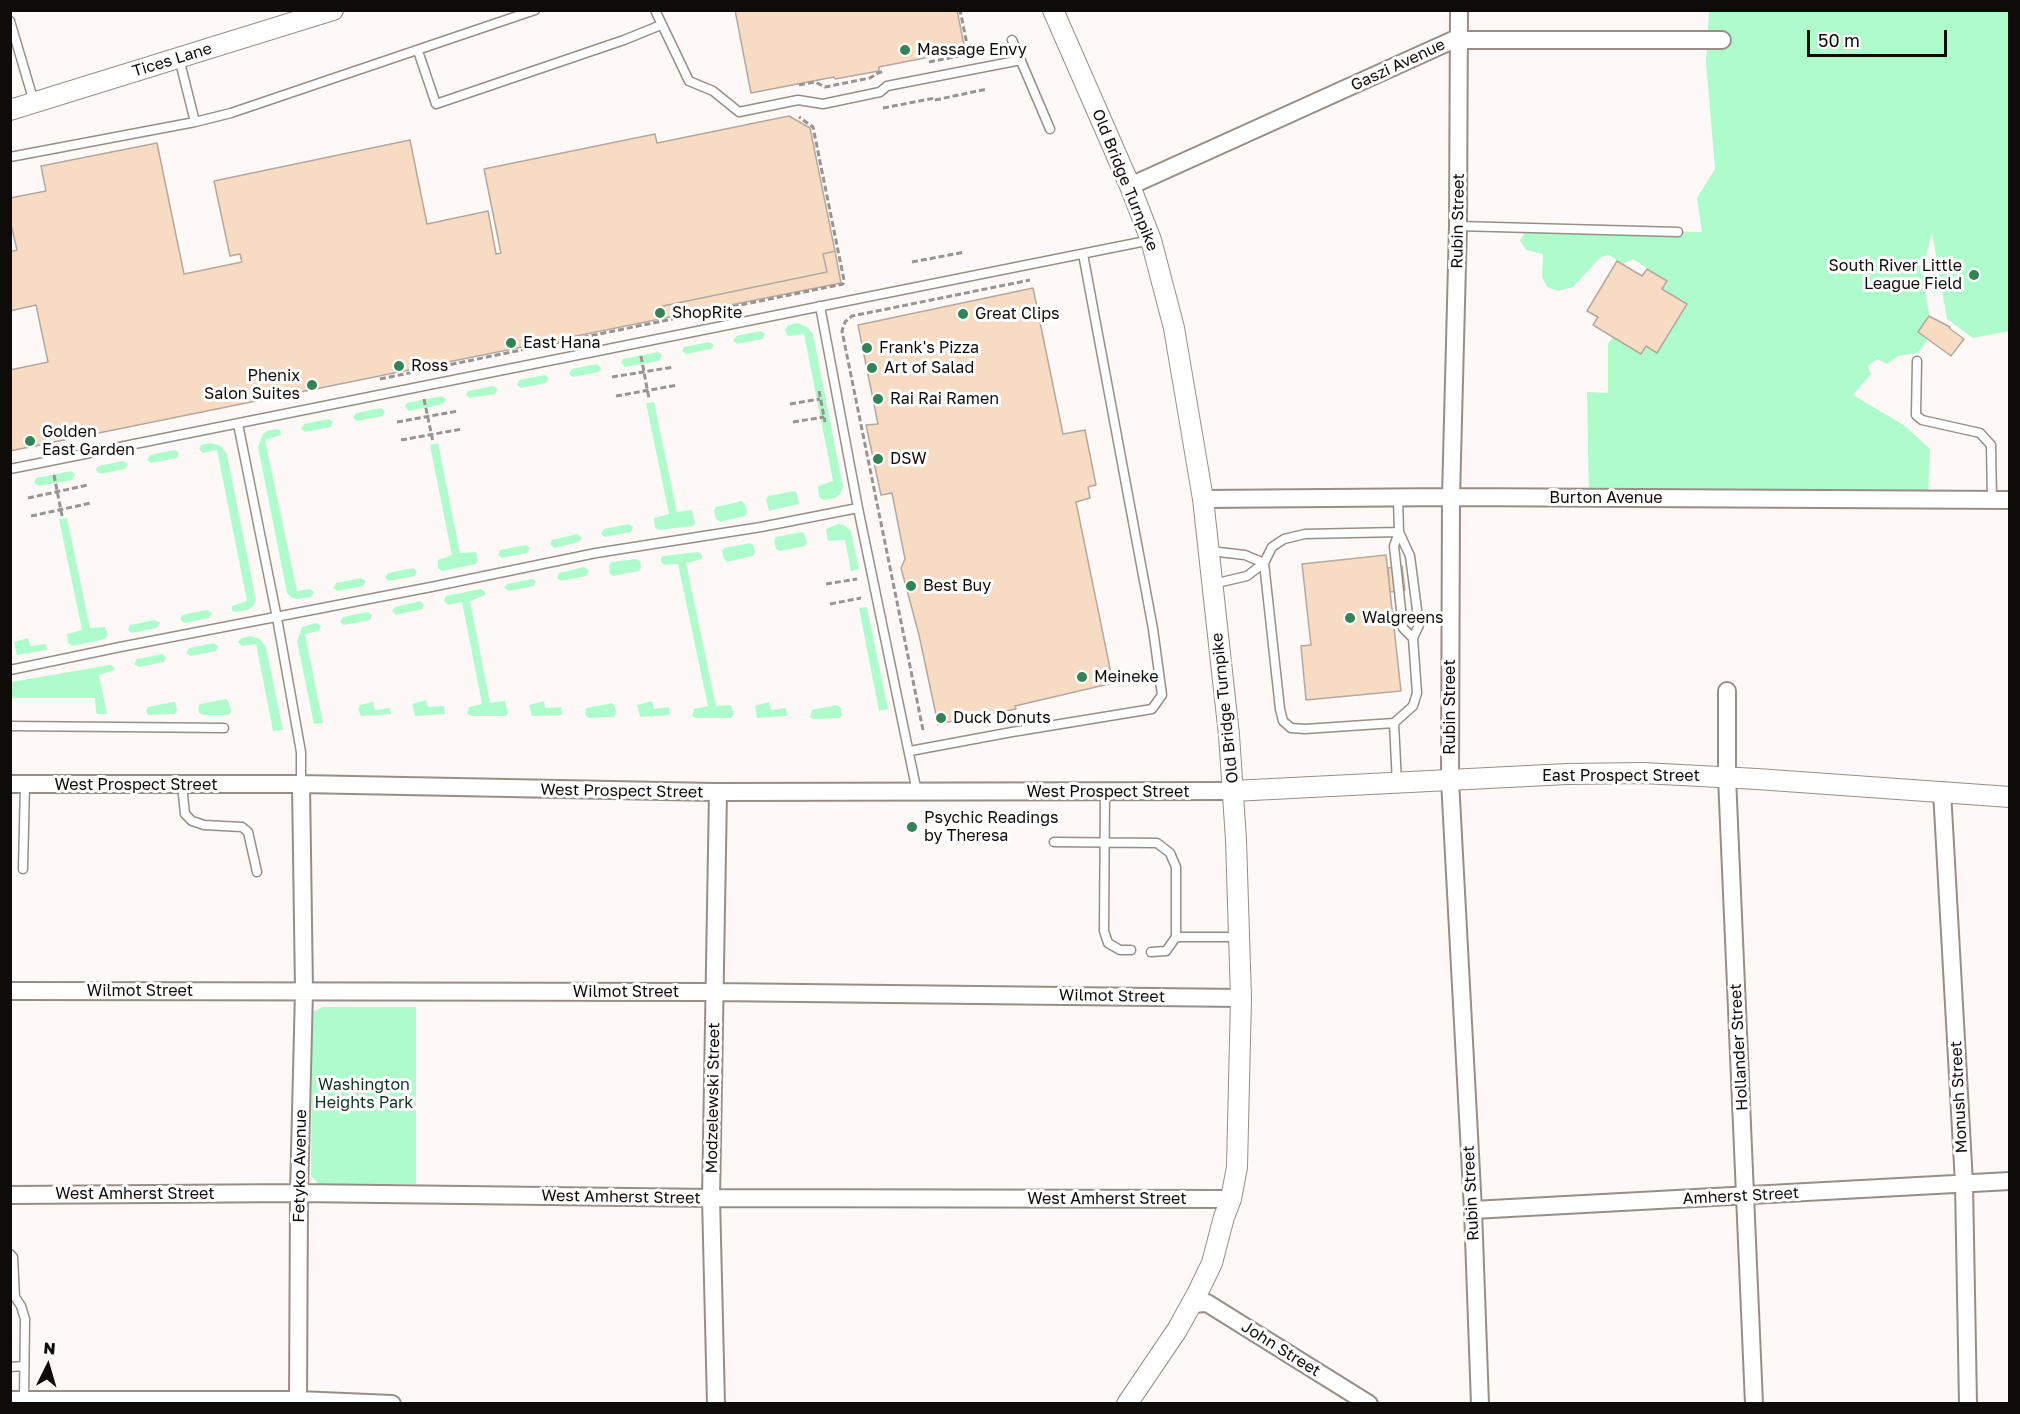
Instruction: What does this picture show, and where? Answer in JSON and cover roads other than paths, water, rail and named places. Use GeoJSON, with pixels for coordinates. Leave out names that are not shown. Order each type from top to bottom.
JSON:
{"type":"FeatureCollection","features":[{"type":"Feature","properties":{"kind":"street","name":"Tices Lane"},"geometry":{"type":"LineString","coordinates":[[10,110],[333,10]]}},
{"type":"Feature","properties":{"kind":"street","name":"Old Bridge Turnpike"},"geometry":{"type":"LineString","coordinates":[[1053,10],[1130,186],[1151,240],[1174,328],[1203,499],[1233,791],[1241,998],[1237,1167],[1231,1199],[1212,1263],[1177,1330],[1127,1404]]}},
{"type":"Feature","properties":{"kind":"street","name":"Rubin Street"},"geometry":{"type":"LineString","coordinates":[[1459,10],[1458,226],[1451,497],[1450,780],[1473,1210],[1480,1404]]}},
{"type":"Feature","properties":{"kind":"street","name":"Gaszi Avenue"},"geometry":{"type":"LineString","coordinates":[[1130,186],[1453,40],[1722,40]]}},
{"type":"Feature","properties":{"kind":"street","name":"Burton Avenue"},"geometry":{"type":"LineString","coordinates":[[1203,499],[1451,497],[2010,500]]}},
{"type":"Feature","properties":{"kind":"street","name":"Hollander Street"},"geometry":{"type":"LineString","coordinates":[[1727,691],[1727,777],[1754,1404]]}},
{"type":"Feature","properties":{"kind":"street","name":"East Prospect Street"},"geometry":{"type":"LineString","coordinates":[[1233,791],[1567,774],[1643,773],[2010,797]]}},
{"type":"Feature","properties":{"kind":"street","name":"West Prospect Street"},"geometry":{"type":"LineString","coordinates":[[18,784],[301,784],[718,792],[1233,791]]}},
{"type":"Feature","properties":{"kind":"street","name":"Fetyko Avenue"},"geometry":{"type":"LineString","coordinates":[[298,1402],[299,1193],[304,991],[301,784]]}},
{"type":"Feature","properties":{"kind":"street","name":"Monush Street"},"geometry":{"type":"LineString","coordinates":[[1942,791],[1964,1184],[1968,1404]]}},
{"type":"Feature","properties":{"kind":"street","name":"Modzelewski Street"},"geometry":{"type":"LineString","coordinates":[[716,1404],[711,1198],[718,792]]}},
{"type":"Feature","properties":{"kind":"street","name":"Wilmot Street"},"geometry":{"type":"LineString","coordinates":[[10,991],[714,992],[1241,998]]}},
{"type":"Feature","properties":{"kind":"street","name":"Amherst Street"},"geometry":{"type":"LineString","coordinates":[[1473,1210],[2010,1181]]}},
{"type":"Feature","properties":{"kind":"street","name":"West Amherst Street"},"geometry":{"type":"LineString","coordinates":[[10,1195],[299,1193],[711,1198],[1231,1199]]}},
{"type":"Feature","properties":{"kind":"street","name":"John Street"},"geometry":{"type":"LineString","coordinates":[[1191,1304],[1207,1303],[1369,1404]]}},
{"type":"Feature","properties":{"kind":"street"},"geometry":{"type":"LineString","coordinates":[[17,1400],[392,1404]]}},
{"type":"Feature","properties":{"kind":"lane"},"geometry":{"type":"LineString","coordinates":[[10,157],[231,113],[535,10]]}},
{"type":"Feature","properties":{"kind":"lane"},"geometry":{"type":"LineString","coordinates":[[655,10],[689,81],[713,91],[739,112],[798,100],[823,104],[880,92],[887,86],[1021,60]]}},
{"type":"Feature","properties":{"kind":"lane"},"geometry":{"type":"LineString","coordinates":[[10,21],[34,103]]}},
{"type":"Feature","properties":{"kind":"lane"},"geometry":{"type":"LineString","coordinates":[[418,51],[436,104],[624,40],[661,25]]}},
{"type":"Feature","properties":{"kind":"lane"},"geometry":{"type":"LineString","coordinates":[[1012,40],[1050,129]]}},
{"type":"Feature","properties":{"kind":"lane"},"geometry":{"type":"LineString","coordinates":[[178,58],[195,122]]}},
{"type":"Feature","properties":{"kind":"lane"},"geometry":{"type":"LineString","coordinates":[[1458,226],[1678,232]]}},
{"type":"Feature","properties":{"kind":"lane"},"geometry":{"type":"LineString","coordinates":[[10,469],[1151,240]]}},
{"type":"Feature","properties":{"kind":"lane"},"geometry":{"type":"LineString","coordinates":[[910,752],[1012,732],[1152,709],[1162,695],[1153,629],[1083,254]]}},
{"type":"Feature","properties":{"kind":"lane"},"geometry":{"type":"LineString","coordinates":[[820,306],[858,508],[918,793]]}},
{"type":"Feature","properties":{"kind":"lane"},"geometry":{"type":"LineString","coordinates":[[1917,361],[1916,415],[1922,420],[1980,433],[1991,445],[1992,500]]}},
{"type":"Feature","properties":{"kind":"lane"},"geometry":{"type":"LineString","coordinates":[[238,424],[301,752],[301,784]]}},
{"type":"Feature","properties":{"kind":"lane"},"geometry":{"type":"LineString","coordinates":[[1398,498],[1399,532],[1394,546],[1404,628],[1413,638]]}},
{"type":"Feature","properties":{"kind":"lane"},"geometry":{"type":"LineString","coordinates":[[10,670],[596,553],[750,529],[858,508]]}},
{"type":"Feature","properties":{"kind":"lane"},"geometry":{"type":"LineString","coordinates":[[1213,584],[1247,576],[1264,563],[1272,547],[1284,539],[1305,534],[1399,532]]}},
{"type":"Feature","properties":{"kind":"lane"},"geometry":{"type":"LineString","coordinates":[[1264,563],[1283,721],[1291,728],[1305,729],[1395,723],[1413,706],[1417,693],[1413,638],[1419,625],[1410,556],[1399,532]]}},
{"type":"Feature","properties":{"kind":"lane"},"geometry":{"type":"LineString","coordinates":[[1209,551],[1245,555],[1264,563]]}},
{"type":"Feature","properties":{"kind":"lane"},"geometry":{"type":"LineString","coordinates":[[1395,723],[1397,783]]}},
{"type":"Feature","properties":{"kind":"lane"},"geometry":{"type":"LineString","coordinates":[[10,726],[224,728]]}},
{"type":"Feature","properties":{"kind":"lane"},"geometry":{"type":"LineString","coordinates":[[18,784],[23,870]]}},
{"type":"Feature","properties":{"kind":"lane"},"geometry":{"type":"LineString","coordinates":[[182,785],[185,814],[192,821],[204,825],[242,826],[248,832],[257,872]]}},
{"type":"Feature","properties":{"kind":"lane"},"geometry":{"type":"LineString","coordinates":[[1106,792],[1104,931],[1108,943],[1120,950],[1131,951]]}},
{"type":"Feature","properties":{"kind":"lane"},"geometry":{"type":"LineString","coordinates":[[1054,842],[1157,843],[1170,853],[1176,867],[1176,937],[1166,951],[1151,952]]}},
{"type":"Feature","properties":{"kind":"lane"},"geometry":{"type":"LineString","coordinates":[[1176,937],[1239,937]]}},
{"type":"Feature","properties":{"kind":"lane"},"geometry":{"type":"LineString","coordinates":[[10,1254],[13,1257],[15,1297],[25,1318],[24,1366],[17,1400]]}},
{"type":"Feature","properties":{"kind":"lane"},"geometry":{"type":"LineString","coordinates":[[10,1367],[24,1366]]}},
{"type":"Feature","properties":{"kind":"place","name":"Massage Envy"},"geometry":{"type":"Point","coordinates":[905,50]}},
{"type":"Feature","properties":{"kind":"place","name":"South River Little League Field"},"geometry":{"type":"Point","coordinates":[1974,275]}},
{"type":"Feature","properties":{"kind":"place","name":"ShopRite"},"geometry":{"type":"Point","coordinates":[660,313]}},
{"type":"Feature","properties":{"kind":"place","name":"Great Clips"},"geometry":{"type":"Point","coordinates":[963,314]}},
{"type":"Feature","properties":{"kind":"place","name":"East Hana"},"geometry":{"type":"Point","coordinates":[511,343]}},
{"type":"Feature","properties":{"kind":"place","name":"Frank's Pizza"},"geometry":{"type":"Point","coordinates":[867,348]}},
{"type":"Feature","properties":{"kind":"place","name":"Ross"},"geometry":{"type":"Point","coordinates":[399,366]}},
{"type":"Feature","properties":{"kind":"place","name":"Art of Salad"},"geometry":{"type":"Point","coordinates":[872,368]}},
{"type":"Feature","properties":{"kind":"place","name":"Phenix Salon Suites"},"geometry":{"type":"Point","coordinates":[312,385]}},
{"type":"Feature","properties":{"kind":"place","name":"Rai Rai Ramen"},"geometry":{"type":"Point","coordinates":[878,399]}},
{"type":"Feature","properties":{"kind":"place","name":"Golden East Garden"},"geometry":{"type":"Point","coordinates":[30,441]}},
{"type":"Feature","properties":{"kind":"place","name":"DSW"},"geometry":{"type":"Point","coordinates":[878,459]}},
{"type":"Feature","properties":{"kind":"place","name":"Best Buy"},"geometry":{"type":"Point","coordinates":[911,586]}},
{"type":"Feature","properties":{"kind":"place","name":"Walgreens"},"geometry":{"type":"Point","coordinates":[1350,618]}},
{"type":"Feature","properties":{"kind":"place","name":"Meineke"},"geometry":{"type":"Point","coordinates":[1082,677]}},
{"type":"Feature","properties":{"kind":"place","name":"Duck Donuts"},"geometry":{"type":"Point","coordinates":[941,718]}},
{"type":"Feature","properties":{"kind":"place","name":"Psychic Readings by Theresa"},"geometry":{"type":"Point","coordinates":[912,827]}},
{"type":"Feature","properties":{"kind":"park label","name":"Washington Heights Park"},"geometry":{"type":"Point","coordinates":[364,1094]}}]}
